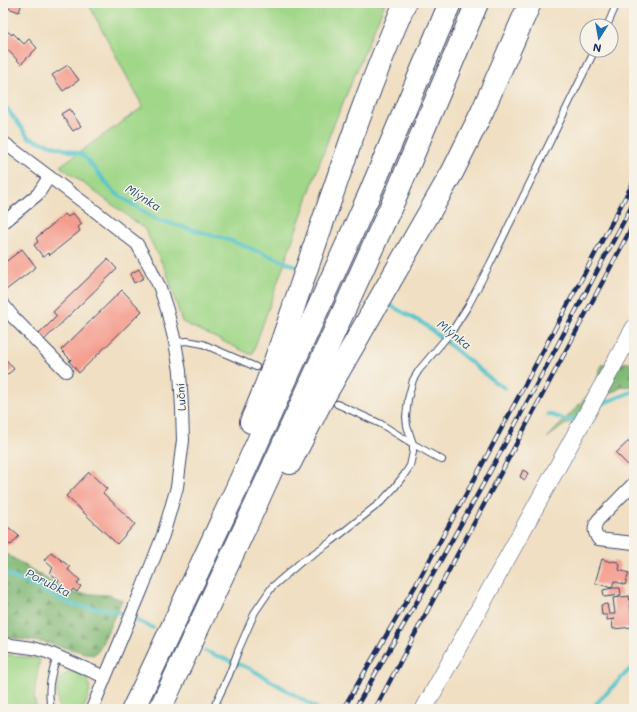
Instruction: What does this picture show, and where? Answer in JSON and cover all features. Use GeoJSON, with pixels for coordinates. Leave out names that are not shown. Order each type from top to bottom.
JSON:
{"type":"FeatureCollection","features":[{"type":"Feature","properties":{"kind":"highway"},"geometry":{"type":"LineString","coordinates":[[132,709],[151,672],[239,482],[370,193],[450,3]]}},
{"type":"Feature","properties":{"kind":"highway"},"geometry":{"type":"LineString","coordinates":[[160,709],[260,495],[387,214],[477,3]]}},
{"type":"Feature","properties":{"kind":"highway"},"geometry":{"type":"LineString","coordinates":[[208,606],[261,519],[321,402],[453,171],[482,112],[530,3]]}},
{"type":"Feature","properties":{"kind":"highway"},"geometry":{"type":"LineString","coordinates":[[186,596],[197,544],[253,417],[278,352],[346,154],[401,12]]}},
{"type":"Feature","properties":{"kind":"street","name":"Luční"},"geometry":{"type":"LineString","coordinates":[[3,142],[96,210],[137,244],[160,288],[175,342],[180,371],[183,440],[177,487],[163,535],[92,709]]}},
{"type":"Feature","properties":{"kind":"street"},"geometry":{"type":"LineString","coordinates":[[3,223],[38,194],[49,177]]}},
{"type":"Feature","properties":{"kind":"street"},"geometry":{"type":"LineString","coordinates":[[3,304],[13,317],[66,371]]}},
{"type":"Feature","properties":{"kind":"street"},"geometry":{"type":"LineString","coordinates":[[424,709],[634,328]]}},
{"type":"Feature","properties":{"kind":"street"},"geometry":{"type":"LineString","coordinates":[[634,483],[595,524],[594,529],[595,535],[598,539],[634,543]]}},
{"type":"Feature","properties":{"kind":"street"},"geometry":{"type":"LineString","coordinates":[[3,644],[33,648],[47,652],[105,677]]}},
{"type":"Feature","properties":{"kind":"lane"},"geometry":{"type":"LineString","coordinates":[[610,18],[617,3]]}},
{"type":"Feature","properties":{"kind":"lane"},"geometry":{"type":"LineString","coordinates":[[213,709],[255,612],[272,587],[301,562],[332,542],[380,502],[397,484],[410,466],[413,444],[407,426],[406,417],[408,398],[413,380],[419,370],[452,331],[468,306],[592,58]]}},
{"type":"Feature","properties":{"kind":"lane"},"geometry":{"type":"LineString","coordinates":[[175,342],[187,341],[203,344],[256,367]]}},
{"type":"Feature","properties":{"kind":"lane"},"geometry":{"type":"LineString","coordinates":[[337,404],[381,424],[442,460]]}},
{"type":"Feature","properties":{"kind":"lane"},"geometry":{"type":"LineString","coordinates":[[51,709],[49,684],[58,656]]}},
{"type":"Feature","properties":{"kind":"green space"},"geometry":{"type":"Polygon","coordinates":[[[88,3],[385,3],[331,131],[252,355],[182,322],[167,273],[144,228],[60,166],[143,107],[88,3]]]}},
{"type":"Feature","properties":{"kind":"green space"},"geometry":{"type":"Polygon","coordinates":[[[634,362],[634,386],[622,387],[591,404],[577,419],[563,426],[547,438],[596,387],[601,365],[634,362]]]}},
{"type":"Feature","properties":{"kind":"green space"},"geometry":{"type":"Polygon","coordinates":[[[3,552],[70,593],[109,595],[122,600],[99,650],[93,655],[43,642],[3,637],[3,552]]]}},
{"type":"Feature","properties":{"kind":"green space"},"geometry":{"type":"Polygon","coordinates":[[[3,654],[40,659],[34,699],[37,709],[3,709],[3,654]]]}},
{"type":"Feature","properties":{"kind":"green space"},"geometry":{"type":"Polygon","coordinates":[[[72,672],[80,674],[88,682],[90,690],[88,698],[83,709],[59,709],[57,686],[61,678],[72,672]]]}},
{"type":"Feature","properties":{"kind":"building"},"geometry":{"type":"Polygon","coordinates":[[[3,3],[22,3],[19,12],[3,6],[3,3]]]}},
{"type":"Feature","properties":{"kind":"building"},"geometry":{"type":"Polygon","coordinates":[[[7,31],[12,35],[13,33],[24,44],[29,39],[37,48],[21,64],[3,45],[3,34],[7,31]]]}},
{"type":"Feature","properties":{"kind":"building"},"geometry":{"type":"Polygon","coordinates":[[[68,65],[79,80],[63,91],[52,75],[68,65]]]}},
{"type":"Feature","properties":{"kind":"building"},"geometry":{"type":"Polygon","coordinates":[[[69,109],[81,126],[73,131],[61,114],[69,109]]]}},
{"type":"Feature","properties":{"kind":"building"},"geometry":{"type":"Polygon","coordinates":[[[73,213],[82,224],[78,227],[80,231],[50,255],[48,253],[43,257],[34,245],[38,242],[36,238],[65,214],[68,217],[73,213]]]}},
{"type":"Feature","properties":{"kind":"building"},"geometry":{"type":"Polygon","coordinates":[[[22,249],[36,267],[6,290],[3,286],[3,264],[22,249]]]}},
{"type":"Feature","properties":{"kind":"building"},"geometry":{"type":"Polygon","coordinates":[[[108,259],[117,269],[42,342],[37,336],[57,316],[53,312],[108,259]]]}},
{"type":"Feature","properties":{"kind":"building"},"geometry":{"type":"Polygon","coordinates":[[[139,269],[144,278],[134,283],[130,274],[139,269]]]}},
{"type":"Feature","properties":{"kind":"building"},"geometry":{"type":"Polygon","coordinates":[[[122,290],[142,311],[79,373],[69,361],[71,360],[61,350],[122,290]]]}},
{"type":"Feature","properties":{"kind":"building"},"geometry":{"type":"Polygon","coordinates":[[[3,356],[14,369],[3,378],[3,356]]]}},
{"type":"Feature","properties":{"kind":"building"},"geometry":{"type":"Polygon","coordinates":[[[634,436],[634,461],[629,466],[616,453],[634,436]]]}},
{"type":"Feature","properties":{"kind":"building"},"geometry":{"type":"Polygon","coordinates":[[[523,470],[528,473],[525,480],[520,477],[523,470]]]}},
{"type":"Feature","properties":{"kind":"building"},"geometry":{"type":"Polygon","coordinates":[[[89,472],[107,489],[103,493],[135,524],[117,544],[66,496],[89,472]]]}},
{"type":"Feature","properties":{"kind":"building"},"geometry":{"type":"Polygon","coordinates":[[[3,523],[19,536],[11,545],[9,544],[5,547],[3,545],[3,523]]]}},
{"type":"Feature","properties":{"kind":"building"},"geometry":{"type":"Polygon","coordinates":[[[51,552],[70,567],[68,570],[80,580],[77,584],[81,586],[77,592],[73,589],[70,593],[57,583],[59,580],[50,573],[53,568],[44,560],[51,552]]]}},
{"type":"Feature","properties":{"kind":"building"},"geometry":{"type":"Polygon","coordinates":[[[602,559],[611,562],[618,562],[620,565],[619,570],[629,573],[625,585],[614,581],[612,588],[595,583],[602,559]]]}},
{"type":"Feature","properties":{"kind":"building"},"geometry":{"type":"Polygon","coordinates":[[[620,588],[621,595],[604,597],[603,590],[620,588]]]}},
{"type":"Feature","properties":{"kind":"building"},"geometry":{"type":"Polygon","coordinates":[[[629,596],[633,627],[613,629],[612,620],[615,619],[607,620],[607,615],[602,615],[601,605],[607,604],[609,614],[615,614],[613,598],[629,596]]]}},
{"type":"Feature","properties":{"kind":"waterway","name":"Mlýnka"},"geometry":{"type":"LineString","coordinates":[[3,103],[29,138],[83,155],[114,192],[155,219],[229,240],[301,268]]}},
{"type":"Feature","properties":{"kind":"waterway","name":"Mlýnka"},"geometry":{"type":"LineString","coordinates":[[388,304],[424,324],[496,383],[505,388]]}},
{"type":"Feature","properties":{"kind":"waterway","name":"Mlýnka"},"geometry":{"type":"LineString","coordinates":[[598,406],[634,391]]}},
{"type":"Feature","properties":{"kind":"waterway","name":"Mlýnka"},"geometry":{"type":"LineString","coordinates":[[548,414],[570,421],[579,416]]}},
{"type":"Feature","properties":{"kind":"waterway","name":"Porubka"},"geometry":{"type":"LineString","coordinates":[[3,572],[72,605],[116,611],[153,628]]}},
{"type":"Feature","properties":{"kind":"waterway","name":"Porubka"},"geometry":{"type":"LineString","coordinates":[[205,651],[251,669],[318,709]]}},
{"type":"Feature","properties":{"kind":"waterway","name":"Porubka"},"geometry":{"type":"LineString","coordinates":[[591,709],[634,666]]}},
{"type":"Feature","properties":{"kind":"railway"},"geometry":{"type":"LineString","coordinates":[[343,709],[417,583],[476,476],[634,181]]}},
{"type":"Feature","properties":{"kind":"railway"},"geometry":{"type":"LineString","coordinates":[[355,709],[485,481],[634,202]]}},
{"type":"Feature","properties":{"kind":"railway"},"geometry":{"type":"LineString","coordinates":[[375,709],[634,223]]}}]}
